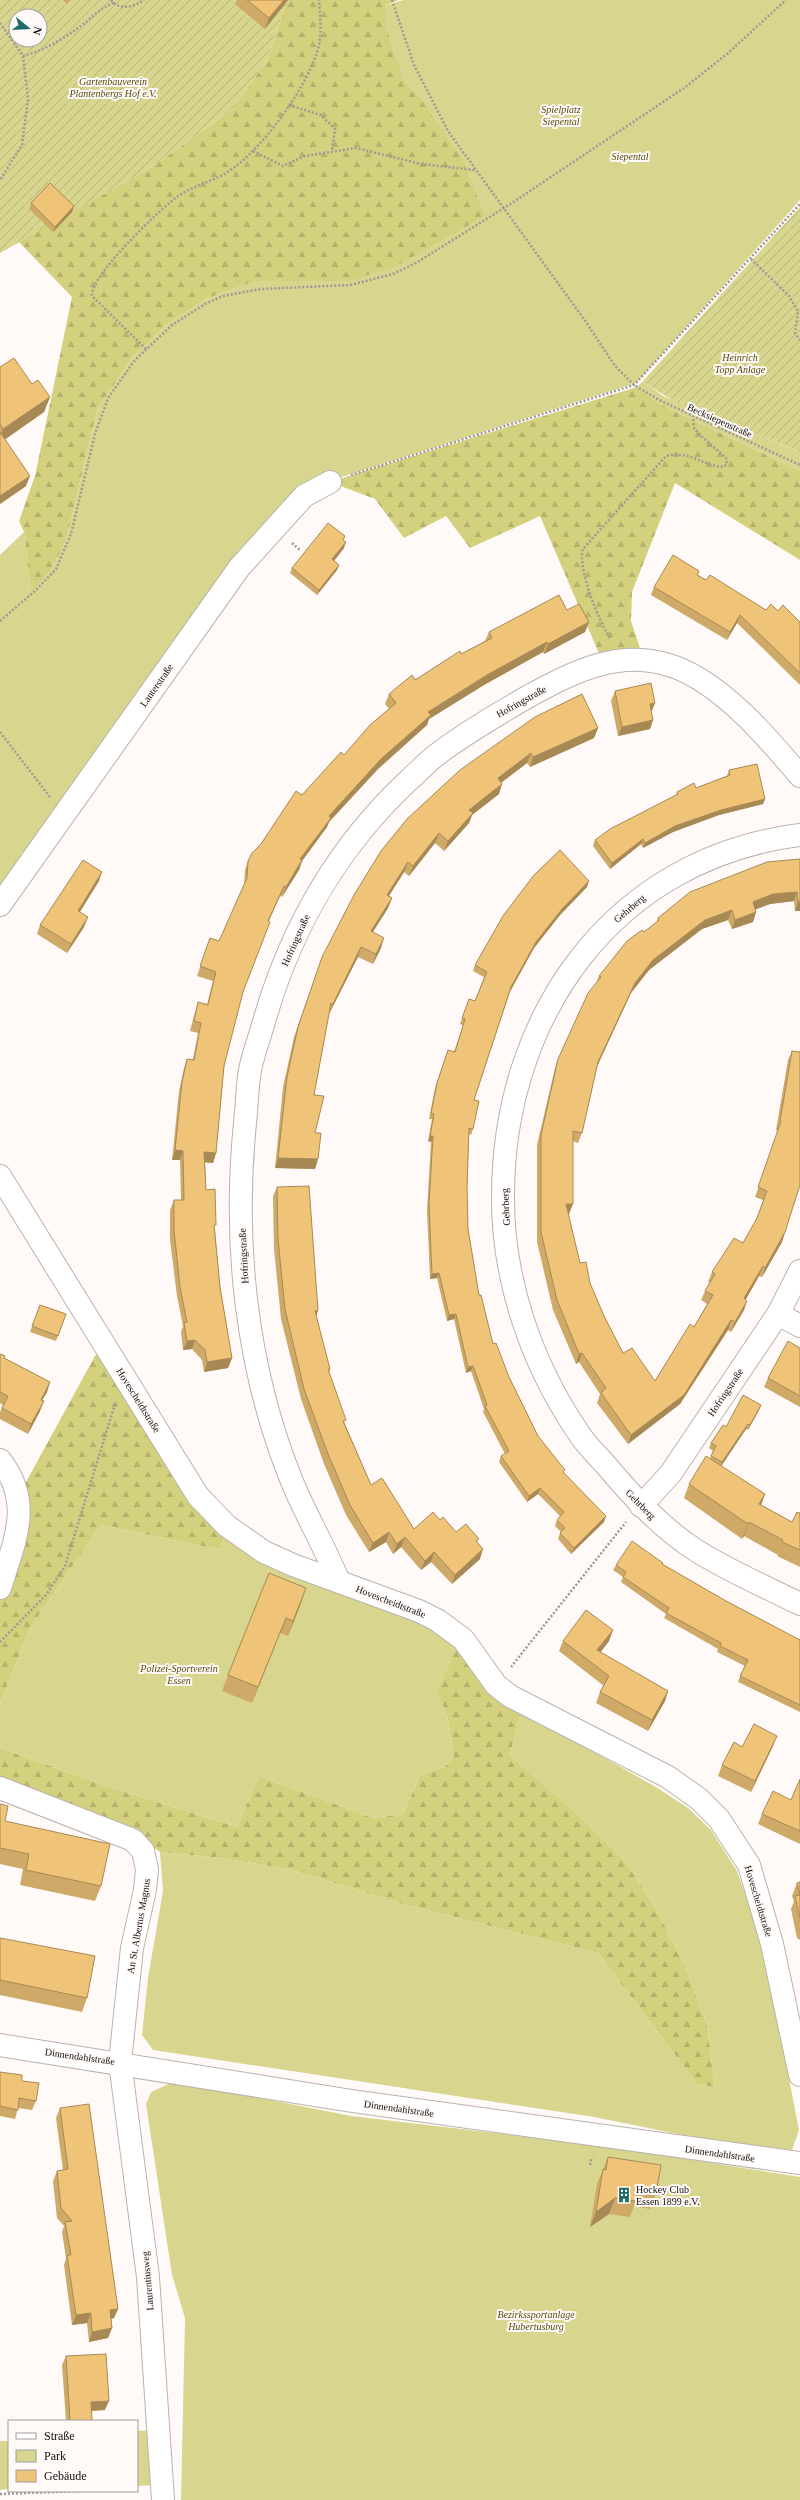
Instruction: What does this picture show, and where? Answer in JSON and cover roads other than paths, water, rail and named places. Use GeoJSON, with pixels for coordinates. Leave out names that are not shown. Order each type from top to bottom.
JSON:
{"type":"FeatureCollection","features":[{"type":"Feature","properties":{"kind":"street","name":"Lanterstraße"},"geometry":{"type":"LineString","coordinates":[[0,905],[238,568],[304,496],[330,482]]}},
{"type":"Feature","properties":{"kind":"street","name":"Hofringstraße"},"geometry":{"type":"LineString","coordinates":[[339,1582],[323,1543],[292,1481],[270,1419],[256,1363],[246,1304],[241,1233],[241,1163],[251,1069],[274,988],[303,918],[339,859],[385,803],[436,755],[490,718],[572,673],[600,663],[623,660],[651,661],[674,666],[700,679],[723,696],[756,727],[800,776]]}},
{"type":"Feature","properties":{"kind":"street","name":"Gehrberg"},"geometry":{"type":"LineString","coordinates":[[800,835],[736,849],[688,867],[645,893],[602,931],[572,968],[544,1016],[522,1068],[508,1132],[503,1194],[507,1248],[517,1298],[530,1342],[550,1387],[579,1434],[641,1506],[697,1551],[800,1604]]}},
{"type":"Feature","properties":{"kind":"street","name":"Hovescheidtstraße"},"geometry":{"type":"LineString","coordinates":[[0,1176],[198,1496],[227,1526],[264,1552],[339,1582],[394,1601],[437,1620],[463,1639],[496,1685],[510,1696],[668,1777],[699,1799],[719,1819],[750,1865],[772,1944],[800,2075]]}},
{"type":"Feature","properties":{"kind":"street","name":"Hofringstraße"},"geometry":{"type":"LineString","coordinates":[[641,1506],[671,1473],[778,1314],[800,1271]]}},
{"type":"Feature","properties":{"kind":"street"},"geometry":{"type":"LineString","coordinates":[[778,1314],[800,1326]]}},
{"type":"Feature","properties":{"kind":"street"},"geometry":{"type":"LineString","coordinates":[[0,1460],[16,1485],[20,1514],[17,1531],[0,1588]]}},
{"type":"Feature","properties":{"kind":"street","name":"An St. Albertus Magnus"},"geometry":{"type":"LineString","coordinates":[[0,1788],[122,1835],[133,1840],[143,1852],[147,1876],[132,1948],[120,2062]]}},
{"type":"Feature","properties":{"kind":"street","name":"Dinnendahlstraße"},"geometry":{"type":"LineString","coordinates":[[0,2044],[120,2062],[352,2101],[800,2164]]}},
{"type":"Feature","properties":{"kind":"street","name":"Laurentiusweg"},"geometry":{"type":"LineString","coordinates":[[120,2062],[148,2277],[163,2500]]}},
{"type":"Feature","properties":{"kind":"place","name":"Hockey Club Essen 1899 e.V."},"geometry":{"type":"Point","coordinates":[624,2195]}},
{"type":"Feature","properties":{"kind":"park label","name":"Gartenbauverein Plantenbergs Hof e.V."},"geometry":{"type":"Point","coordinates":[113,86]}},
{"type":"Feature","properties":{"kind":"park label","name":"Spielplatz Siepental"},"geometry":{"type":"Point","coordinates":[561,114]}},
{"type":"Feature","properties":{"kind":"park label","name":"Siepental"},"geometry":{"type":"Point","coordinates":[630,156]}},
{"type":"Feature","properties":{"kind":"park label","name":"Heinrich Topp Anlage"},"geometry":{"type":"Point","coordinates":[740,362]}},
{"type":"Feature","properties":{"kind":"park label","name":"Polizei-Sportverein Essen"},"geometry":{"type":"Point","coordinates":[179,1674]}},
{"type":"Feature","properties":{"kind":"park label","name":"Bezirkssportanlage Hubertusburg"},"geometry":{"type":"Point","coordinates":[536,2320]}}]}
